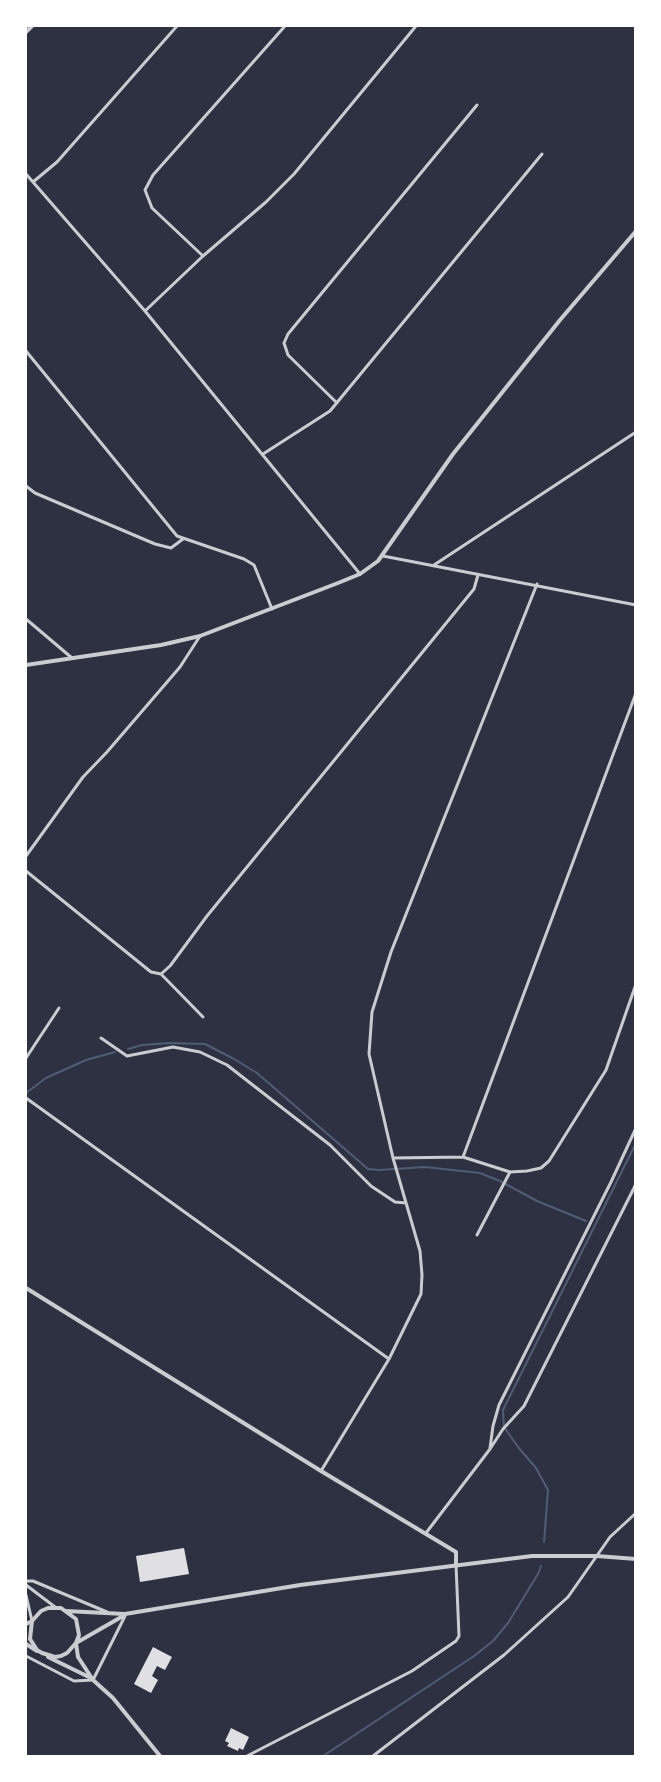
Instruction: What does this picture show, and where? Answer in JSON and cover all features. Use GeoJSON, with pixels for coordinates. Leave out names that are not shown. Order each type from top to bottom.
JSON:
{"type":"FeatureCollection","features":[{"type":"Feature","properties":{"kind":"street"},"geometry":{"type":"LineString","coordinates":[[26,32],[32,26]]}},
{"type":"Feature","properties":{"kind":"street"},"geometry":{"type":"LineString","coordinates":[[33,182],[57,162],[177,26]]}},
{"type":"Feature","properties":{"kind":"street"},"geometry":{"type":"LineString","coordinates":[[203,256],[152,208],[145,190],[153,175],[285,26]]}},
{"type":"Feature","properties":{"kind":"street"},"geometry":{"type":"LineString","coordinates":[[145,310],[266,202],[294,174],[416,26]]}},
{"type":"Feature","properties":{"kind":"street"},"geometry":{"type":"LineString","coordinates":[[337,403],[288,355],[284,343],[288,333],[477,105]]}},
{"type":"Feature","properties":{"kind":"street"},"geometry":{"type":"LineString","coordinates":[[263,454],[330,411],[542,154]]}},
{"type":"Feature","properties":{"kind":"street"},"geometry":{"type":"LineString","coordinates":[[26,174],[145,310],[360,574]]}},
{"type":"Feature","properties":{"kind":"street"},"geometry":{"type":"LineString","coordinates":[[26,665],[161,645],[201,636],[360,574],[383,556],[453,454],[560,320],[636,231]]}},
{"type":"Feature","properties":{"kind":"street"},"geometry":{"type":"LineString","coordinates":[[26,351],[177,536],[199,542],[254,565],[272,609]]}},
{"type":"Feature","properties":{"kind":"street"},"geometry":{"type":"LineString","coordinates":[[434,565],[636,432]]}},
{"type":"Feature","properties":{"kind":"street"},"geometry":{"type":"LineString","coordinates":[[26,486],[35,494],[155,544],[171,548],[183,539]]}},
{"type":"Feature","properties":{"kind":"street"},"geometry":{"type":"LineString","coordinates":[[383,556],[636,605]]}},
{"type":"Feature","properties":{"kind":"street"},"geometry":{"type":"LineString","coordinates":[[161,975],[474,590],[478,575]]}},
{"type":"Feature","properties":{"kind":"street"},"geometry":{"type":"LineString","coordinates":[[321,1471],[389,1359],[420,1294],[422,1275],[420,1251],[393,1158],[369,1054],[372,1012],[391,952],[537,584]]}},
{"type":"Feature","properties":{"kind":"street"},"geometry":{"type":"LineString","coordinates":[[26,619],[72,658]]}},
{"type":"Feature","properties":{"kind":"street"},"geometry":{"type":"LineString","coordinates":[[26,856],[83,777],[180,666],[201,636]]}},
{"type":"Feature","properties":{"kind":"street"},"geometry":{"type":"LineString","coordinates":[[463,1157],[636,693]]}},
{"type":"Feature","properties":{"kind":"street"},"geometry":{"type":"LineString","coordinates":[[26,871],[151,972],[161,975],[203,1017]]}},
{"type":"Feature","properties":{"kind":"street"},"geometry":{"type":"LineString","coordinates":[[393,1158],[463,1157],[510,1172],[527,1172],[541,1168],[549,1161],[606,1070],[636,984]]}},
{"type":"Feature","properties":{"kind":"street"},"geometry":{"type":"LineString","coordinates":[[26,1058],[59,1008]]}},
{"type":"Feature","properties":{"kind":"street"},"geometry":{"type":"LineString","coordinates":[[101,1038],[127,1056],[173,1047],[200,1052],[227,1065],[330,1145],[371,1186],[395,1203],[406,1203]]}},
{"type":"Feature","properties":{"kind":"street"},"geometry":{"type":"LineString","coordinates":[[26,1098],[389,1359]]}},
{"type":"Feature","properties":{"kind":"street"},"geometry":{"type":"LineString","coordinates":[[490,1449],[499,1405],[636,1128]]}},
{"type":"Feature","properties":{"kind":"street"},"geometry":{"type":"LineString","coordinates":[[477,1235],[510,1172]]}},
{"type":"Feature","properties":{"kind":"street"},"geometry":{"type":"LineString","coordinates":[[426,1533],[503,1430],[524,1406],[636,1184]]}},
{"type":"Feature","properties":{"kind":"street"},"geometry":{"type":"LineString","coordinates":[[26,1288],[456,1552],[459,1636],[456,1641],[412,1671],[247,1756]]}},
{"type":"Feature","properties":{"kind":"street"},"geometry":{"type":"LineString","coordinates":[[374,1756],[504,1655],[568,1597],[610,1537],[636,1513]]}},
{"type":"Feature","properties":{"kind":"street"},"geometry":{"type":"LineString","coordinates":[[26,1583],[55,1607],[66,1611],[114,1615],[300,1585],[532,1556],[597,1556],[636,1559]]}},
{"type":"Feature","properties":{"kind":"street"},"geometry":{"type":"LineString","coordinates":[[26,1583],[33,1581],[114,1615]]}},
{"type":"Feature","properties":{"kind":"street"},"geometry":{"type":"LineString","coordinates":[[26,1595],[32,1622]]}},
{"type":"Feature","properties":{"kind":"street"},"geometry":{"type":"LineString","coordinates":[[55,1607],[41,1611],[30,1627],[30,1639],[42,1653],[48,1656],[61,1656],[73,1648],[76,1643],[125,1614]]}},
{"type":"Feature","properties":{"kind":"street"},"geometry":{"type":"LineString","coordinates":[[66,1611],[75,1619],[78,1627],[76,1643],[78,1657],[93,1680]]}},
{"type":"Feature","properties":{"kind":"street"},"geometry":{"type":"LineString","coordinates":[[93,1680],[125,1614]]}},
{"type":"Feature","properties":{"kind":"street"},"geometry":{"type":"LineString","coordinates":[[26,1624],[32,1622]]}},
{"type":"Feature","properties":{"kind":"street"},"geometry":{"type":"LineString","coordinates":[[26,1644],[93,1680],[113,1698],[160,1756]]}},
{"type":"Feature","properties":{"kind":"street"},"geometry":{"type":"LineString","coordinates":[[26,1656],[74,1681],[93,1680]]}},
{"type":"Feature","properties":{"kind":"building"},"geometry":{"type":"Polygon","coordinates":[[[184,1548],[189,1574],[140,1582],[136,1556],[184,1548]]]}},
{"type":"Feature","properties":{"kind":"building"},"geometry":{"type":"Polygon","coordinates":[[[153,1647],[172,1657],[165,1670],[157,1666],[152,1676],[158,1680],[151,1693],[134,1684],[153,1647]]]}},
{"type":"Feature","properties":{"kind":"building"},"geometry":{"type":"Polygon","coordinates":[[[231,1728],[249,1737],[243,1750],[239,1748],[238,1751],[227,1746],[229,1743],[225,1741],[231,1728]]]}},
{"type":"Feature","properties":{"kind":"waterway"},"geometry":{"type":"LineString","coordinates":[[128,1049],[142,1045],[168,1043],[205,1044],[257,1073],[368,1169],[425,1167],[480,1173],[537,1201],[586,1221]]}},
{"type":"Feature","properties":{"kind":"waterway"},"geometry":{"type":"LineString","coordinates":[[26,1093],[46,1078],[86,1060],[115,1052]]}},
{"type":"Feature","properties":{"kind":"waterway"},"geometry":{"type":"LineString","coordinates":[[544,1542],[548,1490],[536,1468],[504,1427],[503,1410],[636,1143]]}},
{"type":"Feature","properties":{"kind":"waterway"},"geometry":{"type":"LineString","coordinates":[[323,1756],[493,1641],[508,1623],[541,1566]]}}]}
